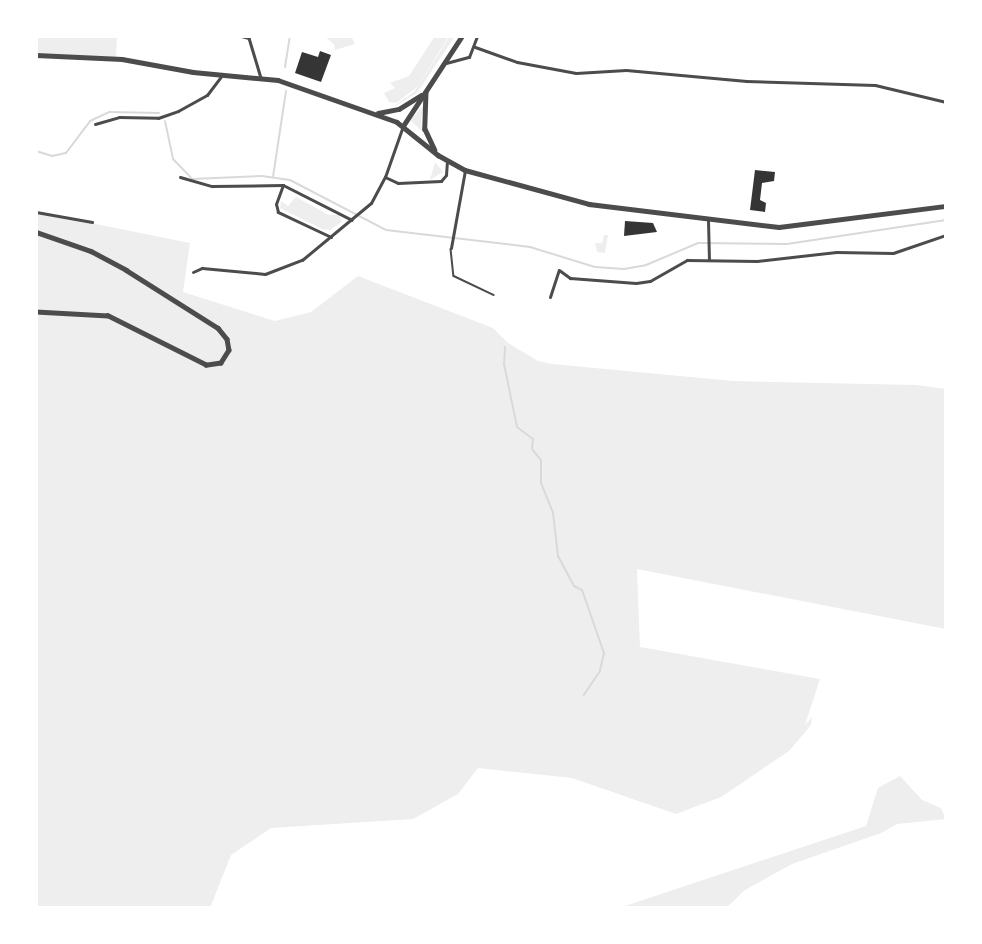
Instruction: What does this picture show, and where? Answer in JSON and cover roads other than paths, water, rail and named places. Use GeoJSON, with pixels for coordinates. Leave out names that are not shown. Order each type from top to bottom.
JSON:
{"type":"FeatureCollection","features":[{"type":"Feature","properties":{"kind":"street"},"geometry":{"type":"LineString","coordinates":[[241,36],[249,37],[260,76]]}},
{"type":"Feature","properties":{"kind":"street"},"geometry":{"type":"LineString","coordinates":[[193,272],[202,268],[265,274],[295,264],[362,212],[385,177],[403,126],[447,63],[462,36]]}},
{"type":"Feature","properties":{"kind":"street"},"geometry":{"type":"LineString","coordinates":[[447,63],[464,61],[475,46],[477,36]]}},
{"type":"Feature","properties":{"kind":"street"},"geometry":{"type":"LineString","coordinates":[[475,46],[517,62],[576,73],[626,70],[746,81],[874,85],[946,102]]}},
{"type":"Feature","properties":{"kind":"street"},"geometry":{"type":"LineString","coordinates":[[36,55],[122,59],[222,75],[260,76],[285,81],[403,126],[438,155],[465,170],[589,204],[708,220],[793,226],[946,206]]}},
{"type":"Feature","properties":{"kind":"street"},"geometry":{"type":"LineString","coordinates":[[95,124],[119,117],[158,118],[178,111],[207,95],[222,75]]}},
{"type":"Feature","properties":{"kind":"street"},"geometry":{"type":"LineString","coordinates":[[370,113],[399,109],[426,92]]}},
{"type":"Feature","properties":{"kind":"street"},"geometry":{"type":"LineString","coordinates":[[426,92],[425,129],[438,155]]}},
{"type":"Feature","properties":{"kind":"street"},"geometry":{"type":"LineString","coordinates":[[385,177],[398,183],[441,181],[446,175],[447,161]]}},
{"type":"Feature","properties":{"kind":"street"},"geometry":{"type":"LineString","coordinates":[[452,248],[465,170]]}},
{"type":"Feature","properties":{"kind":"street"},"geometry":{"type":"LineString","coordinates":[[180,177],[212,186],[283,185],[353,219]]}},
{"type":"Feature","properties":{"kind":"street"},"geometry":{"type":"LineString","coordinates":[[283,185],[276,204],[278,212],[331,237]]}},
{"type":"Feature","properties":{"kind":"street"},"geometry":{"type":"LineString","coordinates":[[36,212],[92,222]]}},
{"type":"Feature","properties":{"kind":"street"},"geometry":{"type":"LineString","coordinates":[[708,220],[709,260]]}},
{"type":"Feature","properties":{"kind":"street"},"geometry":{"type":"LineString","coordinates":[[36,232],[91,251],[126,270],[218,328],[227,339],[229,350],[221,363],[206,365],[108,316],[36,312]]}},
{"type":"Feature","properties":{"kind":"street"},"geometry":{"type":"LineString","coordinates":[[550,297],[558,270],[570,278],[636,284],[650,281],[683,261],[757,261],[836,252],[893,253],[946,235]]}},
{"type":"Feature","properties":{"kind":"lane"},"geometry":{"type":"LineString","coordinates":[[452,248],[450,266],[454,276],[494,295]]}},
{"type":"Feature","properties":{"kind":"waterway"},"geometry":{"type":"LineString","coordinates":[[285,67],[290,36]]}},
{"type":"Feature","properties":{"kind":"waterway"},"geometry":{"type":"LineString","coordinates":[[273,177],[286,91]]}},
{"type":"Feature","properties":{"kind":"waterway"},"geometry":{"type":"LineString","coordinates":[[36,151],[52,156],[66,153],[90,121],[109,112],[159,113]]}},
{"type":"Feature","properties":{"kind":"waterway"},"geometry":{"type":"LineString","coordinates":[[165,121],[173,159],[192,179],[262,176],[290,180],[386,230],[530,247],[595,267],[624,269],[646,265],[698,243],[787,244],[946,220]]}},
{"type":"Feature","properties":{"kind":"waterway"},"geometry":{"type":"LineString","coordinates":[[505,347],[504,364],[517,427],[533,439],[532,449],[541,460],[541,483],[553,513],[558,556],[574,586],[582,590],[604,653],[600,671],[584,695]]}}]}
